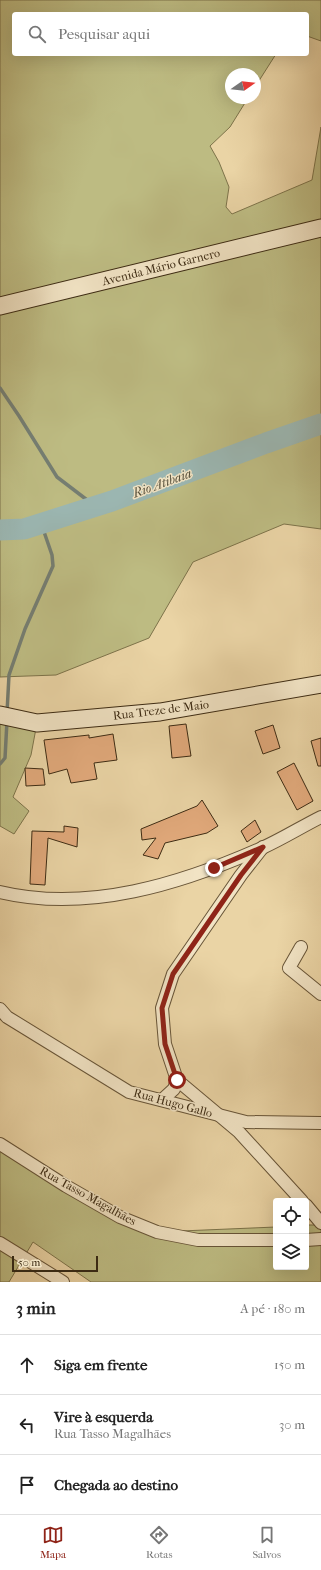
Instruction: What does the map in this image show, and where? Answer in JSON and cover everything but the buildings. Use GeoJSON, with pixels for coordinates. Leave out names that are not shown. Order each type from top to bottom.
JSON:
{"type":"FeatureCollection","features":[{"type":"Feature","properties":{"kind":"main road","name":"Avenida Mário Garnero"},"geometry":{"type":"LineString","coordinates":[[0,306],[321,228]]}},
{"type":"Feature","properties":{"kind":"main road","name":"Rua Treze de Maio"},"geometry":{"type":"LineString","coordinates":[[0,715],[37,723],[160,712],[321,684]]}},
{"type":"Feature","properties":{"kind":"street"},"geometry":{"type":"LineString","coordinates":[[0,892],[22,897],[53,900],[98,898],[153,887],[214,868],[263,847],[321,817]]}},
{"type":"Feature","properties":{"kind":"street"},"geometry":{"type":"LineString","coordinates":[[263,847],[241,875],[173,974],[162,1008],[165,1044],[177,1080],[239,1132],[299,1198]]}},
{"type":"Feature","properties":{"kind":"street"},"geometry":{"type":"LineString","coordinates":[[301,947],[289,968],[321,994]]}},
{"type":"Feature","properties":{"kind":"street","name":"Rua Hugo Gallo"},"geometry":{"type":"LineString","coordinates":[[0,1009],[7,1017],[129,1092],[246,1122],[321,1123]]}},
{"type":"Feature","properties":{"kind":"street"},"geometry":{"type":"LineString","coordinates":[[162,1100],[174,1089],[177,1080]]}},
{"type":"Feature","properties":{"kind":"street"},"geometry":{"type":"LineString","coordinates":[[239,1132],[241,1126],[246,1122]]}},
{"type":"Feature","properties":{"kind":"street","name":"Rua Tasso Magalhães"},"geometry":{"type":"LineString","coordinates":[[0,1144],[66,1186],[120,1217],[157,1232],[198,1240],[273,1240]]}},
{"type":"Feature","properties":{"kind":"street"},"geometry":{"type":"LineString","coordinates":[[309,1209],[321,1223]]}},
{"type":"Feature","properties":{"kind":"street"},"geometry":{"type":"LineString","coordinates":[[309,1240],[321,1240]]}},
{"type":"Feature","properties":{"kind":"street"},"geometry":{"type":"LineString","coordinates":[[0,1243],[50,1278],[64,1282]]}},
{"type":"Feature","properties":{"kind":"shaded area"},"geometry":{"type":"Polygon","coordinates":[[[0,0],[321,0],[321,41],[309,37],[309,12],[12,12],[12,56],[275,56],[261,78],[261,68],[225,68],[225,104],[244,104],[230,127],[210,146],[219,162],[229,187],[226,207],[232,214],[312,180],[321,127],[321,529],[284,524],[193,562],[149,638],[56,675],[0,677],[0,0]]]}},
{"type":"Feature","properties":{"kind":"shaded area"},"geometry":{"type":"Polygon","coordinates":[[[0,720],[37,723],[31,755],[13,797],[29,811],[14,834],[0,826],[0,720]]]}},
{"type":"Feature","properties":{"kind":"shaded area"},"geometry":{"type":"Polygon","coordinates":[[[0,1141],[157,1232],[273,1227],[273,1270],[309,1270],[309,1225],[321,1225],[321,1282],[91,1282],[33,1242],[9,1282],[0,1282],[0,1141]]]}},
{"type":"Feature","properties":{"kind":"waterway"},"geometry":{"type":"LineString","coordinates":[[0,388],[57,477],[95,506]]}},
{"type":"Feature","properties":{"kind":"waterway","name":"Rio Atibaia"},"geometry":{"type":"LineString","coordinates":[[0,530],[24,529],[112,501],[321,424]]}},
{"type":"Feature","properties":{"kind":"waterway"},"geometry":{"type":"LineString","coordinates":[[7,713],[9,675],[25,629],[53,566],[52,555],[41,523]]}},
{"type":"Feature","properties":{"kind":"waterway"},"geometry":{"type":"LineString","coordinates":[[0,764],[5,758],[7,721]]}},
{"type":"Feature","properties":{"kind":"route"},"geometry":{"type":"LineString","coordinates":[[177,1080],[165,1044],[162,1008],[173,974],[241,875],[263,847],[214,868]]}}]}
